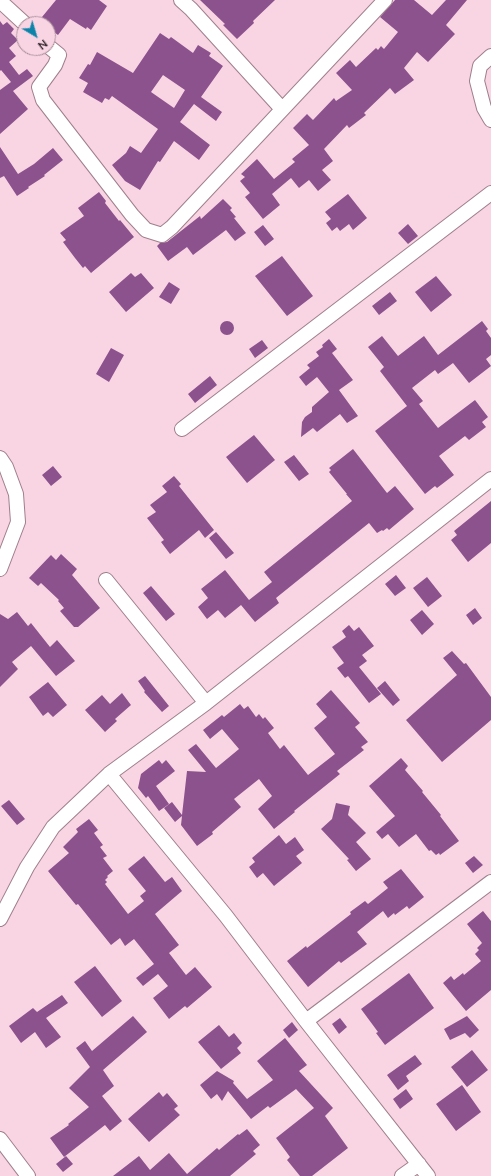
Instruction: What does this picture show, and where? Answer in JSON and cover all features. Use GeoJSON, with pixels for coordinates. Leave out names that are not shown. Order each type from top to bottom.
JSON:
{"type":"FeatureCollection","features":[{"type":"Feature","properties":{"kind":"street"},"geometry":{"type":"LineString","coordinates":[[56,53],[59,55],[56,65],[39,87],[43,100],[132,215],[146,230],[162,235],[172,227],[385,0]]}},
{"type":"Feature","properties":{"kind":"street"},"geometry":{"type":"LineString","coordinates":[[0,1],[16,16]]}},
{"type":"Feature","properties":{"kind":"street"},"geometry":{"type":"LineString","coordinates":[[191,3],[282,109]]}},
{"type":"Feature","properties":{"kind":"street"},"geometry":{"type":"LineString","coordinates":[[491,56],[480,66],[477,81],[484,108],[491,120]]}},
{"type":"Feature","properties":{"kind":"street"},"geometry":{"type":"LineString","coordinates":[[182,429],[491,193]]}},
{"type":"Feature","properties":{"kind":"street"},"geometry":{"type":"LineString","coordinates":[[0,458],[6,467],[16,494],[18,522],[0,569]]}},
{"type":"Feature","properties":{"kind":"street"},"geometry":{"type":"LineString","coordinates":[[0,919],[27,867],[53,827],[109,774],[206,702],[491,479]]}},
{"type":"Feature","properties":{"kind":"street"},"geometry":{"type":"LineString","coordinates":[[106,580],[206,702]]}},
{"type":"Feature","properties":{"kind":"street"},"geometry":{"type":"LineString","coordinates":[[109,774],[226,916],[306,1022],[428,1176]]}},
{"type":"Feature","properties":{"kind":"street"},"geometry":{"type":"LineString","coordinates":[[306,1022],[491,882]]}},
{"type":"Feature","properties":{"kind":"street"},"geometry":{"type":"LineString","coordinates":[[0,1139],[28,1176]]}},
{"type":"Feature","properties":{"kind":"street"},"geometry":{"type":"LineString","coordinates":[[402,1176],[418,1164]]}},
{"type":"Feature","properties":{"kind":"building"},"geometry":{"type":"Polygon","coordinates":[[[56,0],[99,0],[107,6],[91,30],[87,27],[86,29],[70,19],[58,35],[56,34],[56,16],[43,16],[56,0]]]}},
{"type":"Feature","properties":{"kind":"building"},"geometry":{"type":"Polygon","coordinates":[[[200,0],[275,0],[237,39],[223,25],[225,24],[200,0]]]}},
{"type":"Feature","properties":{"kind":"building"},"geometry":{"type":"Polygon","coordinates":[[[395,0],[414,0],[432,15],[446,0],[467,0],[446,25],[455,34],[428,62],[417,52],[404,68],[414,80],[395,94],[390,88],[364,113],[366,115],[349,128],[347,125],[324,149],[333,161],[322,170],[331,180],[318,191],[309,180],[299,188],[291,178],[272,194],[280,205],[263,219],[245,197],[250,193],[240,181],[245,177],[241,174],[257,159],[274,179],[295,162],[292,159],[309,145],[293,128],[307,114],[313,120],[334,98],[336,101],[352,90],[336,73],[350,60],[356,67],[376,48],[378,50],[381,46],[384,49],[398,32],[380,17],[395,0]]]}},
{"type":"Feature","properties":{"kind":"building"},"geometry":{"type":"Polygon","coordinates":[[[0,21],[3,25],[7,22],[14,29],[11,33],[16,38],[16,42],[9,48],[16,56],[9,62],[19,75],[27,69],[33,76],[13,91],[28,109],[0,134],[0,90],[11,82],[1,70],[0,71],[0,21]]]}},
{"type":"Feature","properties":{"kind":"building"},"geometry":{"type":"Polygon","coordinates":[[[160,33],[169,39],[171,37],[193,53],[198,45],[211,53],[209,56],[223,66],[201,97],[222,112],[216,121],[194,104],[180,122],[210,145],[199,160],[174,141],[160,162],[158,161],[140,190],[125,181],[112,165],[126,153],[130,146],[141,153],[158,129],[112,96],[109,100],[105,98],[102,103],[83,92],[88,83],[79,78],[88,64],[90,65],[97,52],[133,73],[160,33]],[[163,75],[151,92],[174,108],[185,90],[163,75]]]}},
{"type":"Feature","properties":{"kind":"building"},"geometry":{"type":"Polygon","coordinates":[[[0,147],[18,174],[34,164],[53,148],[63,160],[44,175],[45,176],[17,196],[4,176],[0,178],[0,147]]]}},
{"type":"Feature","properties":{"kind":"building"},"geometry":{"type":"Polygon","coordinates":[[[99,192],[106,201],[105,203],[119,221],[120,220],[134,237],[91,273],[85,266],[83,268],[75,258],[63,242],[66,240],[60,233],[84,216],[78,208],[99,192]]]}},
{"type":"Feature","properties":{"kind":"building"},"geometry":{"type":"Polygon","coordinates":[[[348,194],[367,218],[353,230],[349,224],[340,231],[337,227],[332,231],[326,223],[331,219],[325,212],[348,194]]]}},
{"type":"Feature","properties":{"kind":"building"},"geometry":{"type":"Polygon","coordinates":[[[223,199],[232,208],[230,210],[236,217],[234,218],[246,233],[235,241],[226,230],[193,255],[187,247],[168,261],[157,246],[160,243],[167,242],[200,216],[201,219],[223,199]]]}},
{"type":"Feature","properties":{"kind":"building"},"geometry":{"type":"Polygon","coordinates":[[[408,224],[418,236],[408,244],[398,233],[408,224]]]}},
{"type":"Feature","properties":{"kind":"building"},"geometry":{"type":"Polygon","coordinates":[[[263,225],[274,239],[265,246],[254,232],[263,225]]]}},
{"type":"Feature","properties":{"kind":"building"},"geometry":{"type":"Polygon","coordinates":[[[282,256],[313,296],[287,316],[255,276],[282,256]]]}},
{"type":"Feature","properties":{"kind":"building"},"geometry":{"type":"Polygon","coordinates":[[[131,273],[135,277],[141,273],[154,288],[126,312],[109,292],[131,273]]]}},
{"type":"Feature","properties":{"kind":"building"},"geometry":{"type":"Polygon","coordinates":[[[436,276],[452,295],[431,312],[415,292],[436,276]]]}},
{"type":"Feature","properties":{"kind":"building"},"geometry":{"type":"Polygon","coordinates":[[[169,282],[180,289],[171,304],[159,297],[169,282]]]}},
{"type":"Feature","properties":{"kind":"building"},"geometry":{"type":"Polygon","coordinates":[[[390,292],[397,301],[379,315],[372,306],[390,292]]]}},
{"type":"Feature","properties":{"kind":"building"},"geometry":{"type":"Polygon","coordinates":[[[227,321],[232,323],[234,328],[232,333],[227,335],[222,333],[220,328],[222,323],[227,321]]]}},
{"type":"Feature","properties":{"kind":"building"},"geometry":{"type":"Polygon","coordinates":[[[482,321],[488,329],[486,331],[491,338],[491,355],[486,359],[491,366],[469,383],[453,363],[438,374],[435,370],[412,388],[423,401],[419,404],[438,428],[475,400],[488,417],[482,422],[486,427],[469,440],[465,436],[439,456],[454,475],[437,488],[435,486],[425,494],[375,431],[407,406],[380,371],[384,367],[368,347],[382,336],[398,356],[424,336],[438,355],[482,321]]]}},
{"type":"Feature","properties":{"kind":"building"},"geometry":{"type":"Polygon","coordinates":[[[329,339],[337,349],[332,353],[353,380],[339,390],[358,416],[347,423],[340,414],[317,432],[313,428],[301,437],[302,422],[305,417],[312,412],[312,407],[329,392],[317,377],[306,386],[299,377],[310,368],[307,365],[319,356],[316,352],[323,347],[322,345],[329,339]]]}},
{"type":"Feature","properties":{"kind":"building"},"geometry":{"type":"Polygon","coordinates":[[[262,340],[268,348],[255,358],[249,349],[262,340]]]}},
{"type":"Feature","properties":{"kind":"building"},"geometry":{"type":"Polygon","coordinates":[[[111,348],[124,355],[109,382],[96,374],[111,348]]]}},
{"type":"Feature","properties":{"kind":"building"},"geometry":{"type":"Polygon","coordinates":[[[210,376],[217,385],[195,403],[188,394],[210,376]]]}},
{"type":"Feature","properties":{"kind":"building"},"geometry":{"type":"Polygon","coordinates":[[[254,435],[275,460],[247,483],[226,457],[254,435]]]}},
{"type":"Feature","properties":{"kind":"building"},"geometry":{"type":"Polygon","coordinates":[[[353,449],[387,493],[395,486],[414,509],[389,530],[387,528],[377,533],[369,523],[276,598],[279,603],[255,622],[241,605],[225,618],[218,610],[207,619],[198,607],[208,598],[201,589],[225,570],[249,600],[272,582],[264,572],[352,501],[329,472],[331,470],[329,468],[353,449]]]}},
{"type":"Feature","properties":{"kind":"building"},"geometry":{"type":"Polygon","coordinates":[[[294,455],[309,474],[299,481],[284,462],[294,455]]]}},
{"type":"Feature","properties":{"kind":"building"},"geometry":{"type":"Polygon","coordinates":[[[53,466],[62,477],[51,486],[42,475],[53,466]]]}},
{"type":"Feature","properties":{"kind":"building"},"geometry":{"type":"Polygon","coordinates":[[[174,476],[181,484],[179,486],[214,530],[205,538],[199,530],[170,554],[161,542],[164,540],[147,518],[156,512],[150,505],[167,492],[162,486],[174,476]]]}},
{"type":"Feature","properties":{"kind":"building"},"geometry":{"type":"Polygon","coordinates":[[[491,501],[491,543],[468,562],[451,540],[457,535],[454,531],[491,501]]]}},
{"type":"Feature","properties":{"kind":"building"},"geometry":{"type":"Polygon","coordinates":[[[216,532],[234,553],[226,559],[209,538],[216,532]]]}},
{"type":"Feature","properties":{"kind":"building"},"geometry":{"type":"Polygon","coordinates":[[[61,554],[77,569],[72,575],[100,608],[78,627],[74,627],[60,611],[64,608],[58,601],[59,600],[41,583],[38,586],[29,578],[51,555],[56,560],[61,554]]]}},
{"type":"Feature","properties":{"kind":"building"},"geometry":{"type":"Polygon","coordinates":[[[396,575],[406,588],[395,596],[385,584],[396,575]]]}},
{"type":"Feature","properties":{"kind":"building"},"geometry":{"type":"Polygon","coordinates":[[[427,577],[442,596],[428,607],[413,588],[427,577]]]}},
{"type":"Feature","properties":{"kind":"building"},"geometry":{"type":"Polygon","coordinates":[[[151,586],[175,614],[166,621],[143,593],[151,586]]]}},
{"type":"Feature","properties":{"kind":"building"},"geometry":{"type":"Polygon","coordinates":[[[475,608],[482,618],[473,625],[466,615],[475,608]]]}},
{"type":"Feature","properties":{"kind":"building"},"geometry":{"type":"Polygon","coordinates":[[[422,610],[434,624],[422,635],[410,620],[422,610]]]}},
{"type":"Feature","properties":{"kind":"building"},"geometry":{"type":"Polygon","coordinates":[[[17,612],[28,626],[31,623],[50,647],[57,640],[75,661],[56,676],[31,646],[12,662],[18,669],[0,687],[0,614],[8,619],[17,612]]]}},
{"type":"Feature","properties":{"kind":"building"},"geometry":{"type":"Polygon","coordinates":[[[349,625],[354,631],[359,627],[374,646],[362,655],[367,661],[359,667],[381,694],[369,703],[348,676],[345,678],[337,668],[344,663],[332,647],[346,637],[342,631],[349,625]]]}},
{"type":"Feature","properties":{"kind":"building"},"geometry":{"type":"Polygon","coordinates":[[[452,651],[464,664],[466,663],[491,697],[491,720],[442,762],[406,720],[457,675],[443,658],[452,651]]]}},
{"type":"Feature","properties":{"kind":"building"},"geometry":{"type":"Polygon","coordinates":[[[145,676],[169,706],[162,712],[144,692],[145,691],[138,681],[145,676]]]}},
{"type":"Feature","properties":{"kind":"building"},"geometry":{"type":"Polygon","coordinates":[[[385,681],[400,700],[393,706],[377,688],[385,681]]]}},
{"type":"Feature","properties":{"kind":"building"},"geometry":{"type":"Polygon","coordinates":[[[48,682],[67,705],[53,717],[48,712],[43,716],[29,697],[48,682]]]}},
{"type":"Feature","properties":{"kind":"building"},"geometry":{"type":"Polygon","coordinates":[[[331,690],[360,723],[355,727],[368,742],[361,747],[364,750],[337,771],[340,774],[274,829],[258,809],[272,796],[259,779],[234,799],[241,807],[212,832],[213,834],[197,846],[181,825],[182,816],[175,822],[164,808],[172,802],[182,815],[187,771],[206,772],[188,750],[196,744],[216,768],[239,749],[222,729],[210,739],[203,730],[222,715],[224,717],[240,704],[244,709],[248,706],[256,717],[259,714],[263,719],[265,717],[274,728],[268,733],[280,749],[284,745],[308,775],[335,754],[314,728],[327,717],[316,704],[331,690]]]}},
{"type":"Feature","properties":{"kind":"building"},"geometry":{"type":"Polygon","coordinates":[[[122,693],[131,705],[115,719],[117,721],[105,732],[85,710],[102,695],[110,704],[122,693]]]}},
{"type":"Feature","properties":{"kind":"building"},"geometry":{"type":"Polygon","coordinates":[[[401,758],[408,766],[405,770],[423,791],[422,792],[441,815],[440,816],[459,841],[440,855],[439,853],[436,855],[431,850],[429,851],[416,834],[399,847],[388,834],[382,839],[376,832],[395,816],[369,786],[401,758]]]}},
{"type":"Feature","properties":{"kind":"building"},"geometry":{"type":"Polygon","coordinates":[[[159,760],[162,764],[166,760],[175,771],[156,786],[169,804],[159,811],[148,796],[146,798],[138,788],[141,774],[159,760]]]}},
{"type":"Feature","properties":{"kind":"building"},"geometry":{"type":"Polygon","coordinates":[[[9,800],[25,819],[17,825],[1,806],[9,800]]]}},
{"type":"Feature","properties":{"kind":"building"},"geometry":{"type":"Polygon","coordinates":[[[336,803],[350,806],[348,815],[366,833],[356,842],[371,859],[356,871],[347,860],[349,859],[321,829],[332,819],[336,803]]]}},
{"type":"Feature","properties":{"kind":"building"},"geometry":{"type":"Polygon","coordinates":[[[89,819],[98,830],[94,833],[103,845],[100,847],[107,856],[103,858],[113,871],[107,876],[108,877],[105,880],[107,882],[105,884],[128,914],[144,901],[140,896],[146,891],[128,869],[144,856],[165,882],[172,877],[182,891],[155,914],[179,945],[169,953],[186,975],[195,967],[212,987],[187,1008],[185,1006],[169,1019],[153,998],[168,986],[158,974],[143,986],[136,978],[154,964],[134,939],[125,946],[120,938],[111,945],[78,904],[76,905],[48,871],[69,853],[63,847],[78,832],[76,829],[89,819]]]}},
{"type":"Feature","properties":{"kind":"building"},"geometry":{"type":"Polygon","coordinates":[[[279,835],[286,844],[295,837],[304,850],[296,856],[302,863],[274,886],[263,873],[257,878],[249,867],[255,862],[252,858],[279,835]]]}},
{"type":"Feature","properties":{"kind":"building"},"geometry":{"type":"Polygon","coordinates":[[[474,856],[483,865],[473,873],[465,863],[474,856]]]}},
{"type":"Feature","properties":{"kind":"building"},"geometry":{"type":"Polygon","coordinates":[[[401,869],[424,897],[409,909],[407,906],[395,915],[394,913],[388,918],[383,911],[357,932],[367,944],[341,963],[339,961],[308,987],[287,961],[306,946],[307,948],[351,914],[350,912],[365,901],[368,904],[388,888],[383,882],[401,869]]]}},
{"type":"Feature","properties":{"kind":"building"},"geometry":{"type":"Polygon","coordinates":[[[483,911],[491,921],[491,990],[466,1011],[443,983],[451,976],[454,980],[463,973],[464,975],[481,961],[475,954],[479,950],[477,948],[482,943],[467,924],[483,911]]]}},
{"type":"Feature","properties":{"kind":"building"},"geometry":{"type":"Polygon","coordinates":[[[95,966],[122,1001],[102,1017],[74,982],[95,966]]]}},
{"type":"Feature","properties":{"kind":"building"},"geometry":{"type":"Polygon","coordinates":[[[409,973],[434,1008],[385,1045],[376,1033],[378,1032],[361,1009],[409,973]]]}},
{"type":"Feature","properties":{"kind":"building"},"geometry":{"type":"Polygon","coordinates":[[[62,995],[68,1003],[46,1018],[61,1037],[46,1048],[35,1032],[21,1043],[9,1026],[33,1008],[37,1012],[62,995]]]}},
{"type":"Feature","properties":{"kind":"building"},"geometry":{"type":"Polygon","coordinates":[[[133,1016],[147,1032],[103,1070],[114,1086],[102,1096],[122,1121],[110,1131],[105,1125],[64,1157],[50,1138],[69,1125],[68,1124],[89,1107],[69,1088],[90,1067],[76,1048],[85,1041],[92,1051],[133,1016]]]}},
{"type":"Feature","properties":{"kind":"building"},"geometry":{"type":"Polygon","coordinates":[[[467,1016],[479,1030],[470,1038],[465,1033],[450,1040],[444,1029],[467,1016]]]}},
{"type":"Feature","properties":{"kind":"building"},"geometry":{"type":"Polygon","coordinates":[[[340,1018],[347,1027],[339,1034],[332,1024],[340,1018]]]}},
{"type":"Feature","properties":{"kind":"building"},"geometry":{"type":"Polygon","coordinates":[[[292,1022],[298,1030],[289,1038],[283,1030],[292,1022]]]}},
{"type":"Feature","properties":{"kind":"building"},"geometry":{"type":"Polygon","coordinates":[[[219,1025],[229,1037],[234,1033],[242,1043],[237,1048],[241,1053],[221,1069],[198,1042],[219,1025]]]}},
{"type":"Feature","properties":{"kind":"building"},"geometry":{"type":"Polygon","coordinates":[[[285,1038],[307,1065],[299,1071],[333,1108],[325,1116],[348,1148],[312,1176],[300,1176],[287,1160],[290,1157],[276,1138],[314,1108],[296,1089],[270,1108],[268,1106],[251,1119],[228,1091],[222,1101],[217,1094],[211,1099],[200,1085],[217,1071],[234,1081],[233,1083],[247,1099],[273,1080],[257,1061],[285,1038]]]}},
{"type":"Feature","properties":{"kind":"building"},"geometry":{"type":"Polygon","coordinates":[[[472,1050],[488,1070],[467,1087],[451,1067],[472,1050]]]}},
{"type":"Feature","properties":{"kind":"building"},"geometry":{"type":"Polygon","coordinates":[[[415,1055],[422,1064],[406,1076],[409,1081],[398,1090],[387,1075],[415,1055]]]}},
{"type":"Feature","properties":{"kind":"building"},"geometry":{"type":"Polygon","coordinates":[[[462,1085],[481,1112],[456,1131],[436,1104],[462,1085]]]}},
{"type":"Feature","properties":{"kind":"building"},"geometry":{"type":"Polygon","coordinates":[[[406,1089],[413,1099],[400,1109],[393,1099],[406,1089]]]}},
{"type":"Feature","properties":{"kind":"building"},"geometry":{"type":"Polygon","coordinates":[[[159,1092],[163,1097],[167,1093],[178,1106],[174,1109],[180,1115],[149,1142],[128,1119],[159,1092]]]}},
{"type":"Feature","properties":{"kind":"building"},"geometry":{"type":"Polygon","coordinates":[[[247,1129],[260,1145],[253,1151],[256,1154],[230,1176],[113,1176],[139,1156],[150,1170],[169,1153],[187,1174],[217,1148],[219,1150],[238,1134],[239,1135],[247,1129]]]}},
{"type":"Feature","properties":{"kind":"building"},"geometry":{"type":"Polygon","coordinates":[[[66,1156],[73,1164],[63,1172],[56,1164],[66,1156]]]}}]}
